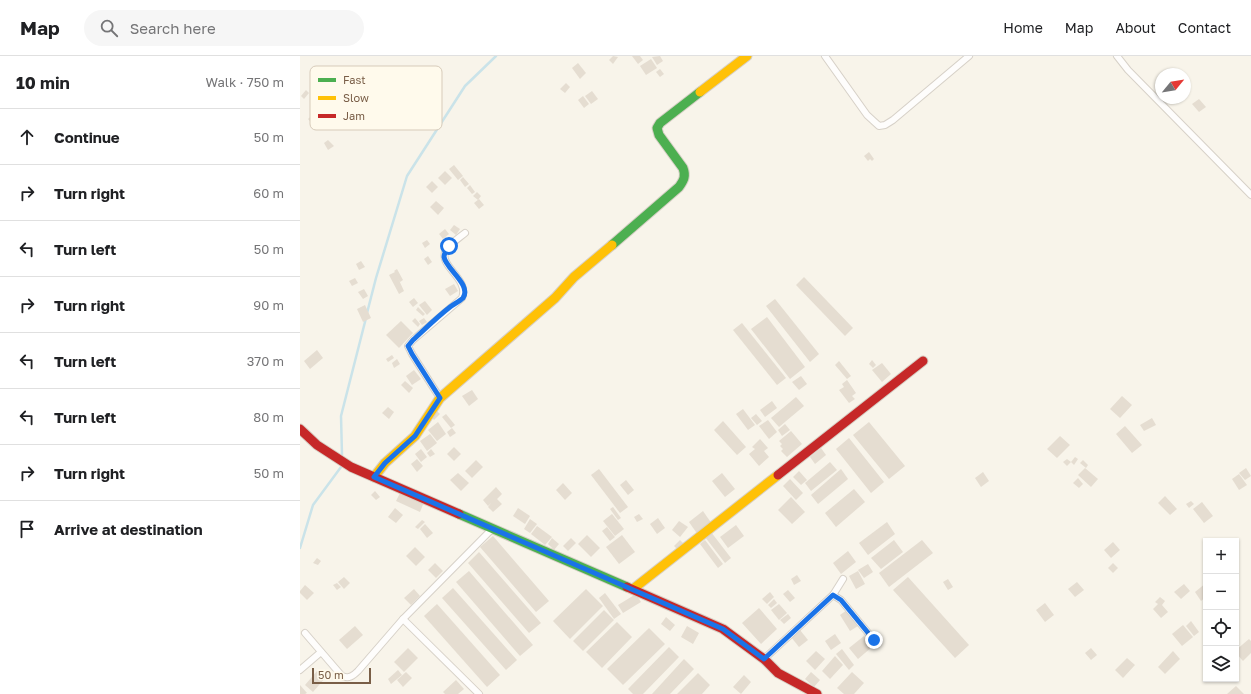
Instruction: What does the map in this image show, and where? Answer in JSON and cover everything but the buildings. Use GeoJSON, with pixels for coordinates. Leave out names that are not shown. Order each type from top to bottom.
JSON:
{"type":"FeatureCollection","features":[{"type":"Feature","properties":{"kind":"street"},"geometry":{"type":"LineString","coordinates":[[374,477],[385,463],[415,436],[440,398],[555,298],[574,277],[679,187],[684,181],[685,174],[683,168],[659,135],[657,128],[660,123],[747,56]]}},
{"type":"Feature","properties":{"kind":"street"},"geometry":{"type":"LineString","coordinates":[[826,56],[867,115],[879,126],[885,125],[892,120],[970,56]]}},
{"type":"Feature","properties":{"kind":"street"},"geometry":{"type":"LineString","coordinates":[[1117,56],[1128,70],[1251,195]]}},
{"type":"Feature","properties":{"kind":"street"},"geometry":{"type":"LineString","coordinates":[[440,398],[408,346],[462,298],[464,287],[449,267],[444,257],[445,251],[449,246],[465,233]]}},
{"type":"Feature","properties":{"kind":"street"},"geometry":{"type":"LineString","coordinates":[[633,589],[922,361]]}},
{"type":"Feature","properties":{"kind":"street"},"geometry":{"type":"LineString","coordinates":[[300,429],[304,434],[351,467],[723,629],[764,659],[778,673],[817,694]]}},
{"type":"Feature","properties":{"kind":"street"},"geometry":{"type":"LineString","coordinates":[[305,633],[342,676],[347,678],[352,677],[403,619],[493,528]]}},
{"type":"Feature","properties":{"kind":"street"},"geometry":{"type":"LineString","coordinates":[[764,659],[833,595],[843,578]]}},
{"type":"Feature","properties":{"kind":"street"},"geometry":{"type":"LineString","coordinates":[[833,595],[841,600],[874,640]]}},
{"type":"Feature","properties":{"kind":"street"},"geometry":{"type":"LineString","coordinates":[[403,619],[479,694]]}},
{"type":"Feature","properties":{"kind":"street"},"geometry":{"type":"LineString","coordinates":[[300,670],[321,652]]}},
{"type":"Feature","properties":{"kind":"waterway"},"geometry":{"type":"LineString","coordinates":[[442,122],[465,86],[496,56]]}},
{"type":"Feature","properties":{"kind":"waterway"},"geometry":{"type":"LineString","coordinates":[[367,313],[407,176],[437,130]]}},
{"type":"Feature","properties":{"kind":"waterway"},"geometry":{"type":"LineString","coordinates":[[342,455],[341,416],[366,318]]}},
{"type":"Feature","properties":{"kind":"waterway"},"geometry":{"type":"LineString","coordinates":[[300,548],[313,505],[341,467]]}},
{"type":"Feature","properties":{"kind":"traffic: fast"},"geometry":{"type":"LineString","coordinates":[[612,245],[679,187],[682,182],[684,178],[683,168],[659,135],[657,128],[660,123],[700,92]]}},
{"type":"Feature","properties":{"kind":"traffic: fast"},"geometry":{"type":"LineString","coordinates":[[459,514],[627,587]]}},
{"type":"Feature","properties":{"kind":"traffic: slow"},"geometry":{"type":"LineString","coordinates":[[700,92],[747,56]]}},
{"type":"Feature","properties":{"kind":"traffic: slow"},"geometry":{"type":"LineString","coordinates":[[374,477],[385,463],[415,436],[440,398],[555,298],[574,277],[612,245]]}},
{"type":"Feature","properties":{"kind":"traffic: slow"},"geometry":{"type":"LineString","coordinates":[[633,589],[778,475]]}},
{"type":"Feature","properties":{"kind":"traffic: jam"},"geometry":{"type":"LineString","coordinates":[[778,475],[923,361]]}},
{"type":"Feature","properties":{"kind":"traffic: jam"},"geometry":{"type":"LineString","coordinates":[[300,429],[317,445],[351,467],[459,514]]}},
{"type":"Feature","properties":{"kind":"traffic: jam"},"geometry":{"type":"LineString","coordinates":[[627,587],[723,629],[764,659],[778,673],[817,694]]}},
{"type":"Feature","properties":{"kind":"route"},"geometry":{"type":"LineString","coordinates":[[449,246],[445,251],[444,257],[449,267],[464,287],[462,298],[408,346],[440,398],[415,436],[385,463],[374,477],[723,629],[764,659],[833,595],[841,600],[874,640]]}}]}
